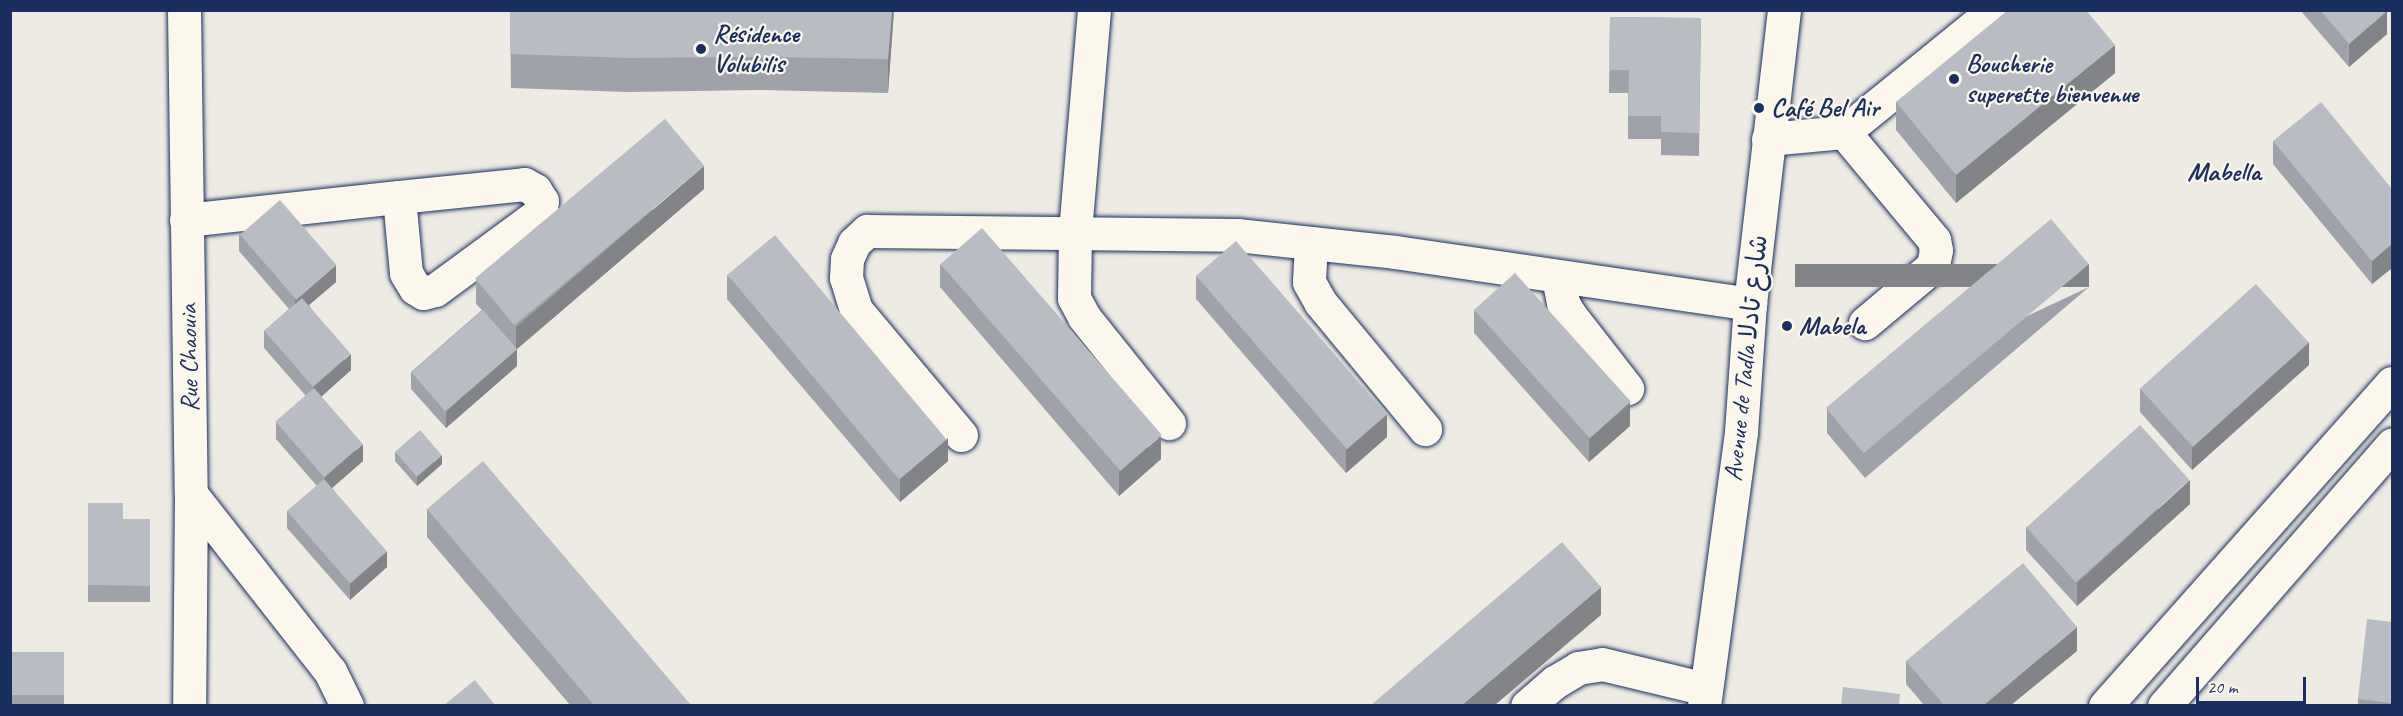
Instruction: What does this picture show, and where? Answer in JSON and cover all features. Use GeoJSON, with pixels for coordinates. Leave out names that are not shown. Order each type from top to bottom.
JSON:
{"type":"FeatureCollection","features":[{"type":"Feature","properties":{"kind":"street","name":"Rue Chaouia"},"geometry":{"type":"LineString","coordinates":[[184,10],[191,494],[189,705]]}},
{"type":"Feature","properties":{"kind":"street"},"geometry":{"type":"LineString","coordinates":[[1094,10],[1075,233],[1074,298],[1084,317],[1170,423]]}},
{"type":"Feature","properties":{"kind":"street","name":"Avenue de Tadla شارع تادلا"},"geometry":{"type":"LineString","coordinates":[[1705,697],[1741,432],[1750,304],[1784,10]]}},
{"type":"Feature","properties":{"kind":"street"},"geometry":{"type":"LineString","coordinates":[[1768,139],[1844,132],[1994,10]]}},
{"type":"Feature","properties":{"kind":"street"},"geometry":{"type":"LineString","coordinates":[[1844,132],[1934,240],[1936,250],[1933,266],[1865,323]]}},
{"type":"Feature","properties":{"kind":"street"},"geometry":{"type":"LineString","coordinates":[[186,220],[399,197]]}},
{"type":"Feature","properties":{"kind":"street"},"geometry":{"type":"LineString","coordinates":[[961,435],[856,310],[846,278],[847,259],[859,237],[867,231],[1237,236],[1395,252],[1750,304]]}},
{"type":"Feature","properties":{"kind":"street"},"geometry":{"type":"LineString","coordinates":[[1311,243],[1310,282],[1320,302],[1425,429]]}},
{"type":"Feature","properties":{"kind":"street"},"geometry":{"type":"LineString","coordinates":[[1558,277],[1563,303],[1570,315],[1627,388]]}},
{"type":"Feature","properties":{"kind":"street"},"geometry":{"type":"LineString","coordinates":[[2105,705],[2392,382]]}},
{"type":"Feature","properties":{"kind":"street"},"geometry":{"type":"LineString","coordinates":[[2164,705],[2392,445]]}},
{"type":"Feature","properties":{"kind":"street"},"geometry":{"type":"LineString","coordinates":[[191,494],[330,671],[346,705]]}},
{"type":"Feature","properties":{"kind":"street"},"geometry":{"type":"LineString","coordinates":[[1527,705],[1555,682],[1578,668],[1602,664],[1705,697]]}},
{"type":"Feature","properties":{"kind":"building"},"geometry":{"type":"Polygon","coordinates":[[[510,10],[892,10],[888,59],[628,58],[511,54],[510,10]]]}},
{"type":"Feature","properties":{"kind":"building"},"geometry":{"type":"Polygon","coordinates":[[[2008,10],[2086,10],[2115,45],[1956,175],[1896,102],[2008,10]]]}},
{"type":"Feature","properties":{"kind":"building"},"geometry":{"type":"Polygon","coordinates":[[[2320,10],[2387,10],[2387,11],[2349,44],[2320,10]]]}},
{"type":"Feature","properties":{"kind":"building"},"geometry":{"type":"Polygon","coordinates":[[[1610,17],[1701,18],[1699,133],[1661,132],[1661,116],[1628,116],[1629,70],[1609,70],[1610,17]]]}},
{"type":"Feature","properties":{"kind":"building"},"geometry":{"type":"Polygon","coordinates":[[[2321,102],[2392,189],[2392,244],[2372,261],[2273,141],[2321,102]]]}},
{"type":"Feature","properties":{"kind":"building"},"geometry":{"type":"Polygon","coordinates":[[[665,119],[704,166],[514,325],[475,278],[665,119]]]}},
{"type":"Feature","properties":{"kind":"building"},"geometry":{"type":"Polygon","coordinates":[[[280,200],[336,265],[296,300],[240,235],[280,200]]]}},
{"type":"Feature","properties":{"kind":"building"},"geometry":{"type":"Polygon","coordinates":[[[2051,219],[2089,264],[1864,453],[1826,408],[2051,219]]]}},
{"type":"Feature","properties":{"kind":"building"},"geometry":{"type":"Polygon","coordinates":[[[982,228],[1162,435],[1120,471],[940,264],[982,228]]]}},
{"type":"Feature","properties":{"kind":"building"},"geometry":{"type":"Polygon","coordinates":[[[775,235],[947,440],[899,479],[728,275],[775,235]]]}},
{"type":"Feature","properties":{"kind":"building"},"geometry":{"type":"Polygon","coordinates":[[[1236,241],[1387,415],[1347,449],[1196,276],[1236,241]]]}},
{"type":"Feature","properties":{"kind":"building"},"geometry":{"type":"Polygon","coordinates":[[[1515,273],[1631,402],[1590,438],[1474,310],[1515,273]]]}},
{"type":"Feature","properties":{"kind":"building"},"geometry":{"type":"Polygon","coordinates":[[[2256,284],[2309,343],[2193,447],[2140,388],[2256,284]]]}},
{"type":"Feature","properties":{"kind":"building"},"geometry":{"type":"Polygon","coordinates":[[[302,298],[351,354],[313,387],[264,331],[302,298]]]}},
{"type":"Feature","properties":{"kind":"building"},"geometry":{"type":"Polygon","coordinates":[[[483,310],[517,349],[445,412],[411,372],[483,310]]]}},
{"type":"Feature","properties":{"kind":"building"},"geometry":{"type":"Polygon","coordinates":[[[314,388],[363,444],[324,477],[276,421],[314,388]]]}},
{"type":"Feature","properties":{"kind":"building"},"geometry":{"type":"Polygon","coordinates":[[[2140,425],[2190,480],[2076,582],[2026,527],[2140,425]]]}},
{"type":"Feature","properties":{"kind":"building"},"geometry":{"type":"Polygon","coordinates":[[[420,430],[442,455],[417,477],[395,452],[420,430]]]}},
{"type":"Feature","properties":{"kind":"building"},"geometry":{"type":"Polygon","coordinates":[[[483,461],[691,705],[594,705],[427,509],[483,461]]]}},
{"type":"Feature","properties":{"kind":"building"},"geometry":{"type":"Polygon","coordinates":[[[324,479],[387,551],[350,584],[287,511],[324,479]]]}},
{"type":"Feature","properties":{"kind":"building"},"geometry":{"type":"Polygon","coordinates":[[[88,503],[123,503],[123,519],[150,519],[150,586],[88,585],[88,503]]]}},
{"type":"Feature","properties":{"kind":"building"},"geometry":{"type":"Polygon","coordinates":[[[1562,542],[1601,587],[1462,705],[1371,705],[1562,542]]]}},
{"type":"Feature","properties":{"kind":"building"},"geometry":{"type":"Polygon","coordinates":[[[2023,563],[2077,627],[1984,705],[1944,705],[1906,661],[2023,563]]]}},
{"type":"Feature","properties":{"kind":"building"},"geometry":{"type":"Polygon","coordinates":[[[2367,619],[2392,622],[2392,703],[2358,699],[2367,619]]]}},
{"type":"Feature","properties":{"kind":"building"},"geometry":{"type":"Polygon","coordinates":[[[10,652],[64,652],[64,695],[10,695],[10,652]]]}},
{"type":"Feature","properties":{"kind":"building"},"geometry":{"type":"Polygon","coordinates":[[[475,680],[495,705],[444,705],[475,680]]]}},
{"type":"Feature","properties":{"kind":"building"},"geometry":{"type":"Polygon","coordinates":[[[1843,687],[1900,694],[1899,705],[1841,705],[1843,687]]]}},
{"type":"Feature","properties":{"kind":"place","name":"Résidence Volubilis"},"geometry":{"type":"Point","coordinates":[701,49]}},
{"type":"Feature","properties":{"kind":"place","name":"Boucherie superette bienvenue"},"geometry":{"type":"Point","coordinates":[1954,79]}},
{"type":"Feature","properties":{"kind":"place","name":"Café Bel Air"},"geometry":{"type":"Point","coordinates":[1759,108]}},
{"type":"Feature","properties":{"kind":"place","name":"Mabela"},"geometry":{"type":"Point","coordinates":[1787,326]}},
{"type":"Feature","properties":{"kind":"district","name":"Mabella"},"geometry":{"type":"Point","coordinates":[2224,172]}}]}
